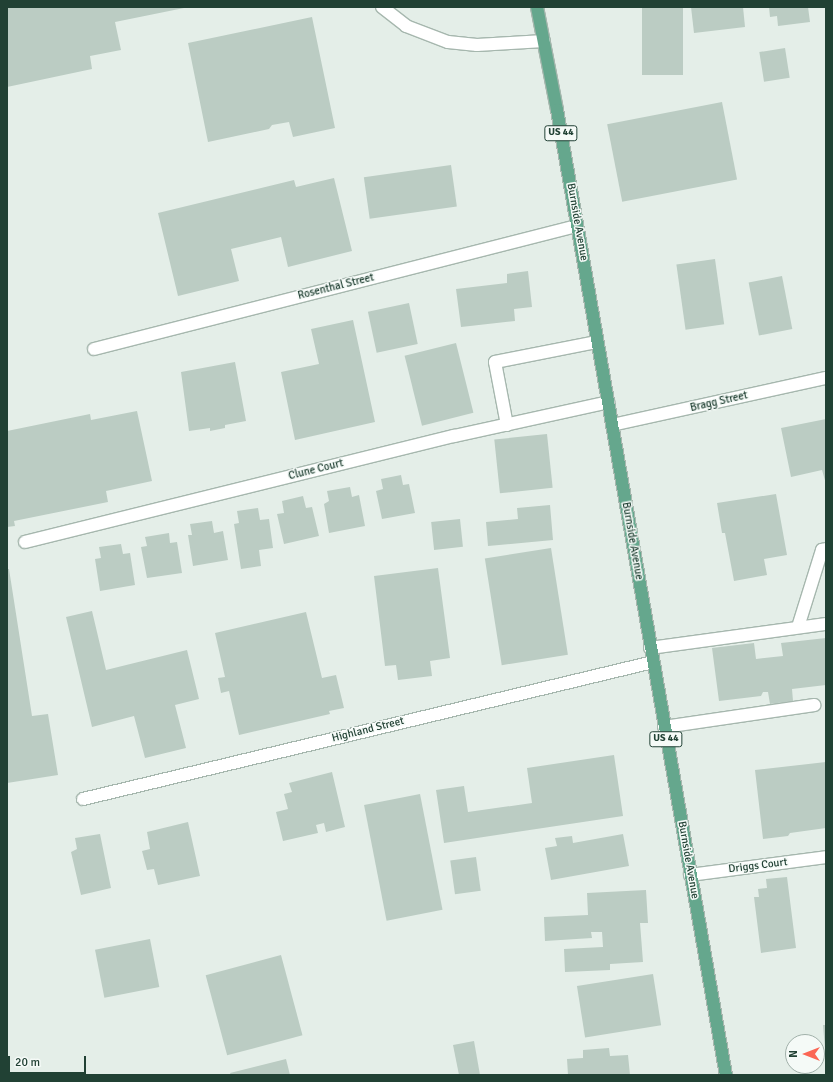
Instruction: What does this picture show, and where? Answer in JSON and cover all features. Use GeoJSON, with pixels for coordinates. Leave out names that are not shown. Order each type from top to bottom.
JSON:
{"type":"FeatureCollection","features":[{"type":"Feature","properties":{"kind":"main road","name":"Burnside Avenue"},"geometry":{"type":"LineString","coordinates":[[537,7],[577,226],[652,662],[726,1075]]}},
{"type":"Feature","properties":{"kind":"street"},"geometry":{"type":"LineString","coordinates":[[382,7],[406,26],[448,42],[477,45],[544,41]]}},
{"type":"Feature","properties":{"kind":"street","name":"Rosenthal Street"},"geometry":{"type":"LineString","coordinates":[[94,349],[577,226]]}},
{"type":"Feature","properties":{"kind":"street"},"geometry":{"type":"LineString","coordinates":[[507,425],[495,362],[597,342]]}},
{"type":"Feature","properties":{"kind":"street","name":"Bragg Street"},"geometry":{"type":"LineString","coordinates":[[612,425],[826,378]]}},
{"type":"Feature","properties":{"kind":"street","name":"Clune Court"},"geometry":{"type":"LineString","coordinates":[[24,542],[608,402]]}},
{"type":"Feature","properties":{"kind":"street"},"geometry":{"type":"LineString","coordinates":[[798,627],[822,550],[826,549]]}},
{"type":"Feature","properties":{"kind":"street"},"geometry":{"type":"LineString","coordinates":[[650,648],[826,624]]}},
{"type":"Feature","properties":{"kind":"street","name":"Highland Street"},"geometry":{"type":"LineString","coordinates":[[83,799],[652,662]]}},
{"type":"Feature","properties":{"kind":"street"},"geometry":{"type":"LineString","coordinates":[[664,727],[814,706]]}},
{"type":"Feature","properties":{"kind":"street","name":"Driggs Court"},"geometry":{"type":"LineString","coordinates":[[690,874],[826,857]]}},
{"type":"Feature","properties":{"kind":"building"},"geometry":{"type":"Polygon","coordinates":[[[7,7],[184,8],[115,22],[121,50],[90,56],[92,69],[7,87],[7,7]]]}},
{"type":"Feature","properties":{"kind":"building"},"geometry":{"type":"Polygon","coordinates":[[[642,7],[683,7],[683,75],[642,75],[642,7]]]}},
{"type":"Feature","properties":{"kind":"building"},"geometry":{"type":"Polygon","coordinates":[[[691,7],[743,7],[745,27],[694,33],[691,7]]]}},
{"type":"Feature","properties":{"kind":"building"},"geometry":{"type":"Polygon","coordinates":[[[769,7],[808,7],[810,22],[778,26],[777,16],[770,17],[769,7]]]}},
{"type":"Feature","properties":{"kind":"building"},"geometry":{"type":"Polygon","coordinates":[[[312,17],[335,128],[293,137],[289,122],[272,125],[269,129],[208,142],[188,43],[312,17]]]}},
{"type":"Feature","properties":{"kind":"building"},"geometry":{"type":"Polygon","coordinates":[[[785,48],[790,78],[764,82],[759,52],[785,48]]]}},
{"type":"Feature","properties":{"kind":"building"},"geometry":{"type":"Polygon","coordinates":[[[722,102],[737,180],[622,202],[607,124],[722,102]]]}},
{"type":"Feature","properties":{"kind":"building"},"geometry":{"type":"Polygon","coordinates":[[[451,165],[457,207],[370,219],[364,177],[451,165]]]}},
{"type":"Feature","properties":{"kind":"building"},"geometry":{"type":"Polygon","coordinates":[[[334,178],[352,251],[288,267],[281,237],[231,249],[239,281],[178,296],[158,213],[294,180],[296,187],[334,178]]]}},
{"type":"Feature","properties":{"kind":"building"},"geometry":{"type":"Polygon","coordinates":[[[715,259],[724,324],[686,330],[676,264],[715,259]]]}},
{"type":"Feature","properties":{"kind":"building"},"geometry":{"type":"Polygon","coordinates":[[[528,271],[532,307],[514,309],[515,321],[461,327],[456,289],[507,283],[507,274],[528,271]]]}},
{"type":"Feature","properties":{"kind":"building"},"geometry":{"type":"Polygon","coordinates":[[[782,276],[792,329],[759,335],[749,282],[782,276]]]}},
{"type":"Feature","properties":{"kind":"building"},"geometry":{"type":"Polygon","coordinates":[[[409,303],[418,344],[377,353],[368,312],[409,303]]]}},
{"type":"Feature","properties":{"kind":"building"},"geometry":{"type":"Polygon","coordinates":[[[353,320],[375,422],[295,440],[281,372],[319,364],[311,329],[353,320]]]}},
{"type":"Feature","properties":{"kind":"building"},"geometry":{"type":"Polygon","coordinates":[[[456,343],[473,413],[422,426],[405,356],[456,343]]]}},
{"type":"Feature","properties":{"kind":"building"},"geometry":{"type":"Polygon","coordinates":[[[235,362],[246,421],[225,425],[225,428],[210,431],[210,428],[189,431],[181,372],[235,362]]]}},
{"type":"Feature","properties":{"kind":"building"},"geometry":{"type":"Polygon","coordinates":[[[137,411],[152,481],[106,491],[108,502],[14,521],[15,526],[7,527],[7,431],[90,414],[91,420],[137,411]]]}},
{"type":"Feature","properties":{"kind":"building"},"geometry":{"type":"Polygon","coordinates":[[[826,419],[826,484],[822,470],[791,477],[781,428],[826,419]]]}},
{"type":"Feature","properties":{"kind":"building"},"geometry":{"type":"Polygon","coordinates":[[[547,434],[553,488],[500,493],[494,440],[547,434]]]}},
{"type":"Feature","properties":{"kind":"building"},"geometry":{"type":"Polygon","coordinates":[[[401,475],[403,485],[409,484],[415,513],[382,519],[376,491],[383,489],[381,479],[401,475]]]}},
{"type":"Feature","properties":{"kind":"building"},"geometry":{"type":"Polygon","coordinates":[[[350,487],[352,497],[359,495],[365,526],[329,533],[324,504],[329,501],[327,491],[350,487]]]}},
{"type":"Feature","properties":{"kind":"building"},"geometry":{"type":"Polygon","coordinates":[[[776,494],[787,555],[764,559],[767,575],[734,581],[725,533],[722,533],[717,503],[776,494]]]}},
{"type":"Feature","properties":{"kind":"building"},"geometry":{"type":"Polygon","coordinates":[[[303,496],[306,508],[312,507],[319,536],[284,544],[277,514],[284,513],[282,501],[303,496]]]}},
{"type":"Feature","properties":{"kind":"building"},"geometry":{"type":"Polygon","coordinates":[[[550,505],[553,540],[488,546],[486,522],[518,519],[517,508],[550,505]]]}},
{"type":"Feature","properties":{"kind":"building"},"geometry":{"type":"Polygon","coordinates":[[[258,508],[260,520],[269,519],[273,548],[259,550],[261,566],[241,569],[234,524],[239,523],[237,511],[258,508]]]}},
{"type":"Feature","properties":{"kind":"building"},"geometry":{"type":"Polygon","coordinates":[[[460,519],[463,547],[434,550],[431,522],[460,519]]]}},
{"type":"Feature","properties":{"kind":"building"},"geometry":{"type":"Polygon","coordinates":[[[212,521],[214,533],[223,531],[228,560],[193,566],[188,535],[192,535],[190,524],[212,521]]]}},
{"type":"Feature","properties":{"kind":"building"},"geometry":{"type":"Polygon","coordinates":[[[169,533],[170,543],[177,542],[182,573],[147,578],[141,547],[147,546],[145,537],[169,533]]]}},
{"type":"Feature","properties":{"kind":"building"},"geometry":{"type":"Polygon","coordinates":[[[121,544],[123,554],[130,553],[135,585],[100,591],[95,559],[101,558],[99,547],[121,544]]]}},
{"type":"Feature","properties":{"kind":"building"},"geometry":{"type":"Polygon","coordinates":[[[551,548],[568,655],[502,665],[485,558],[551,548]]]}},
{"type":"Feature","properties":{"kind":"building"},"geometry":{"type":"Polygon","coordinates":[[[438,568],[450,658],[430,661],[432,676],[398,680],[396,665],[385,666],[374,576],[438,568]]]}},
{"type":"Feature","properties":{"kind":"building"},"geometry":{"type":"Polygon","coordinates":[[[7,569],[9,569],[32,716],[48,714],[58,775],[7,783],[7,569]]]}},
{"type":"Feature","properties":{"kind":"building"},"geometry":{"type":"Polygon","coordinates":[[[92,611],[106,670],[187,650],[199,699],[175,705],[186,748],[145,758],[134,716],[92,727],[66,617],[92,611]]]}},
{"type":"Feature","properties":{"kind":"building"},"geometry":{"type":"Polygon","coordinates":[[[306,612],[322,678],[336,675],[344,708],[329,711],[330,714],[239,735],[229,691],[221,693],[218,678],[225,677],[215,633],[306,612]]]}},
{"type":"Feature","properties":{"kind":"building"},"geometry":{"type":"Polygon","coordinates":[[[826,638],[826,685],[792,689],[793,701],[770,704],[768,692],[763,692],[761,696],[719,701],[712,648],[754,643],[756,659],[783,656],[781,643],[826,638]]]}},
{"type":"Feature","properties":{"kind":"building"},"geometry":{"type":"Polygon","coordinates":[[[614,755],[623,816],[444,843],[436,790],[464,786],[468,812],[532,803],[527,768],[614,755]]]}},
{"type":"Feature","properties":{"kind":"building"},"geometry":{"type":"Polygon","coordinates":[[[826,762],[826,828],[790,833],[788,836],[763,839],[755,770],[826,762]]]}},
{"type":"Feature","properties":{"kind":"building"},"geometry":{"type":"Polygon","coordinates":[[[332,772],[345,827],[326,832],[324,823],[316,825],[318,833],[283,841],[276,812],[288,809],[284,794],[292,792],[289,783],[332,772]]]}},
{"type":"Feature","properties":{"kind":"building"},"geometry":{"type":"Polygon","coordinates":[[[420,794],[443,910],[387,921],[364,805],[420,794]]]}},
{"type":"Feature","properties":{"kind":"building"},"geometry":{"type":"Polygon","coordinates":[[[188,822],[200,876],[158,885],[154,869],[147,870],[142,851],[150,849],[147,832],[188,822]]]}},
{"type":"Feature","properties":{"kind":"building"},"geometry":{"type":"Polygon","coordinates":[[[100,834],[111,888],[81,895],[71,852],[77,849],[75,838],[100,834]]]}},
{"type":"Feature","properties":{"kind":"building"},"geometry":{"type":"Polygon","coordinates":[[[623,834],[629,866],[551,880],[545,848],[557,846],[555,838],[572,836],[573,843],[623,834]]]}},
{"type":"Feature","properties":{"kind":"building"},"geometry":{"type":"Polygon","coordinates":[[[476,857],[481,891],[455,894],[450,861],[476,857]]]}},
{"type":"Feature","properties":{"kind":"building"},"geometry":{"type":"Polygon","coordinates":[[[787,877],[796,948],[761,953],[754,897],[759,897],[758,889],[767,888],[766,879],[787,877]]]}},
{"type":"Feature","properties":{"kind":"building"},"geometry":{"type":"Polygon","coordinates":[[[646,890],[648,923],[640,923],[643,962],[610,964],[610,970],[565,972],[564,949],[603,947],[602,932],[591,932],[592,938],[545,941],[544,917],[588,915],[587,893],[646,890]]]}},
{"type":"Feature","properties":{"kind":"building"},"geometry":{"type":"Polygon","coordinates":[[[150,939],[159,987],[104,998],[95,950],[150,939]]]}},
{"type":"Feature","properties":{"kind":"building"},"geometry":{"type":"Polygon","coordinates":[[[281,955],[302,1035],[227,1055],[206,975],[281,955]]]}},
{"type":"Feature","properties":{"kind":"building"},"geometry":{"type":"Polygon","coordinates":[[[653,974],[661,1025],[585,1037],[577,986],[653,974]]]}},
{"type":"Feature","properties":{"kind":"building"},"geometry":{"type":"Polygon","coordinates":[[[823,1025],[826,1025],[826,1049],[825,1034],[824,1034],[823,1025]]]}},
{"type":"Feature","properties":{"kind":"building"},"geometry":{"type":"Polygon","coordinates":[[[474,1041],[480,1075],[459,1075],[453,1045],[474,1041]]]}},
{"type":"Feature","properties":{"kind":"building"},"geometry":{"type":"Polygon","coordinates":[[[609,1048],[610,1056],[628,1055],[630,1075],[568,1075],[567,1059],[583,1058],[583,1050],[609,1048]]]}},
{"type":"Feature","properties":{"kind":"building"},"geometry":{"type":"Polygon","coordinates":[[[286,1059],[290,1075],[231,1075],[230,1073],[286,1059]]]}}]}
